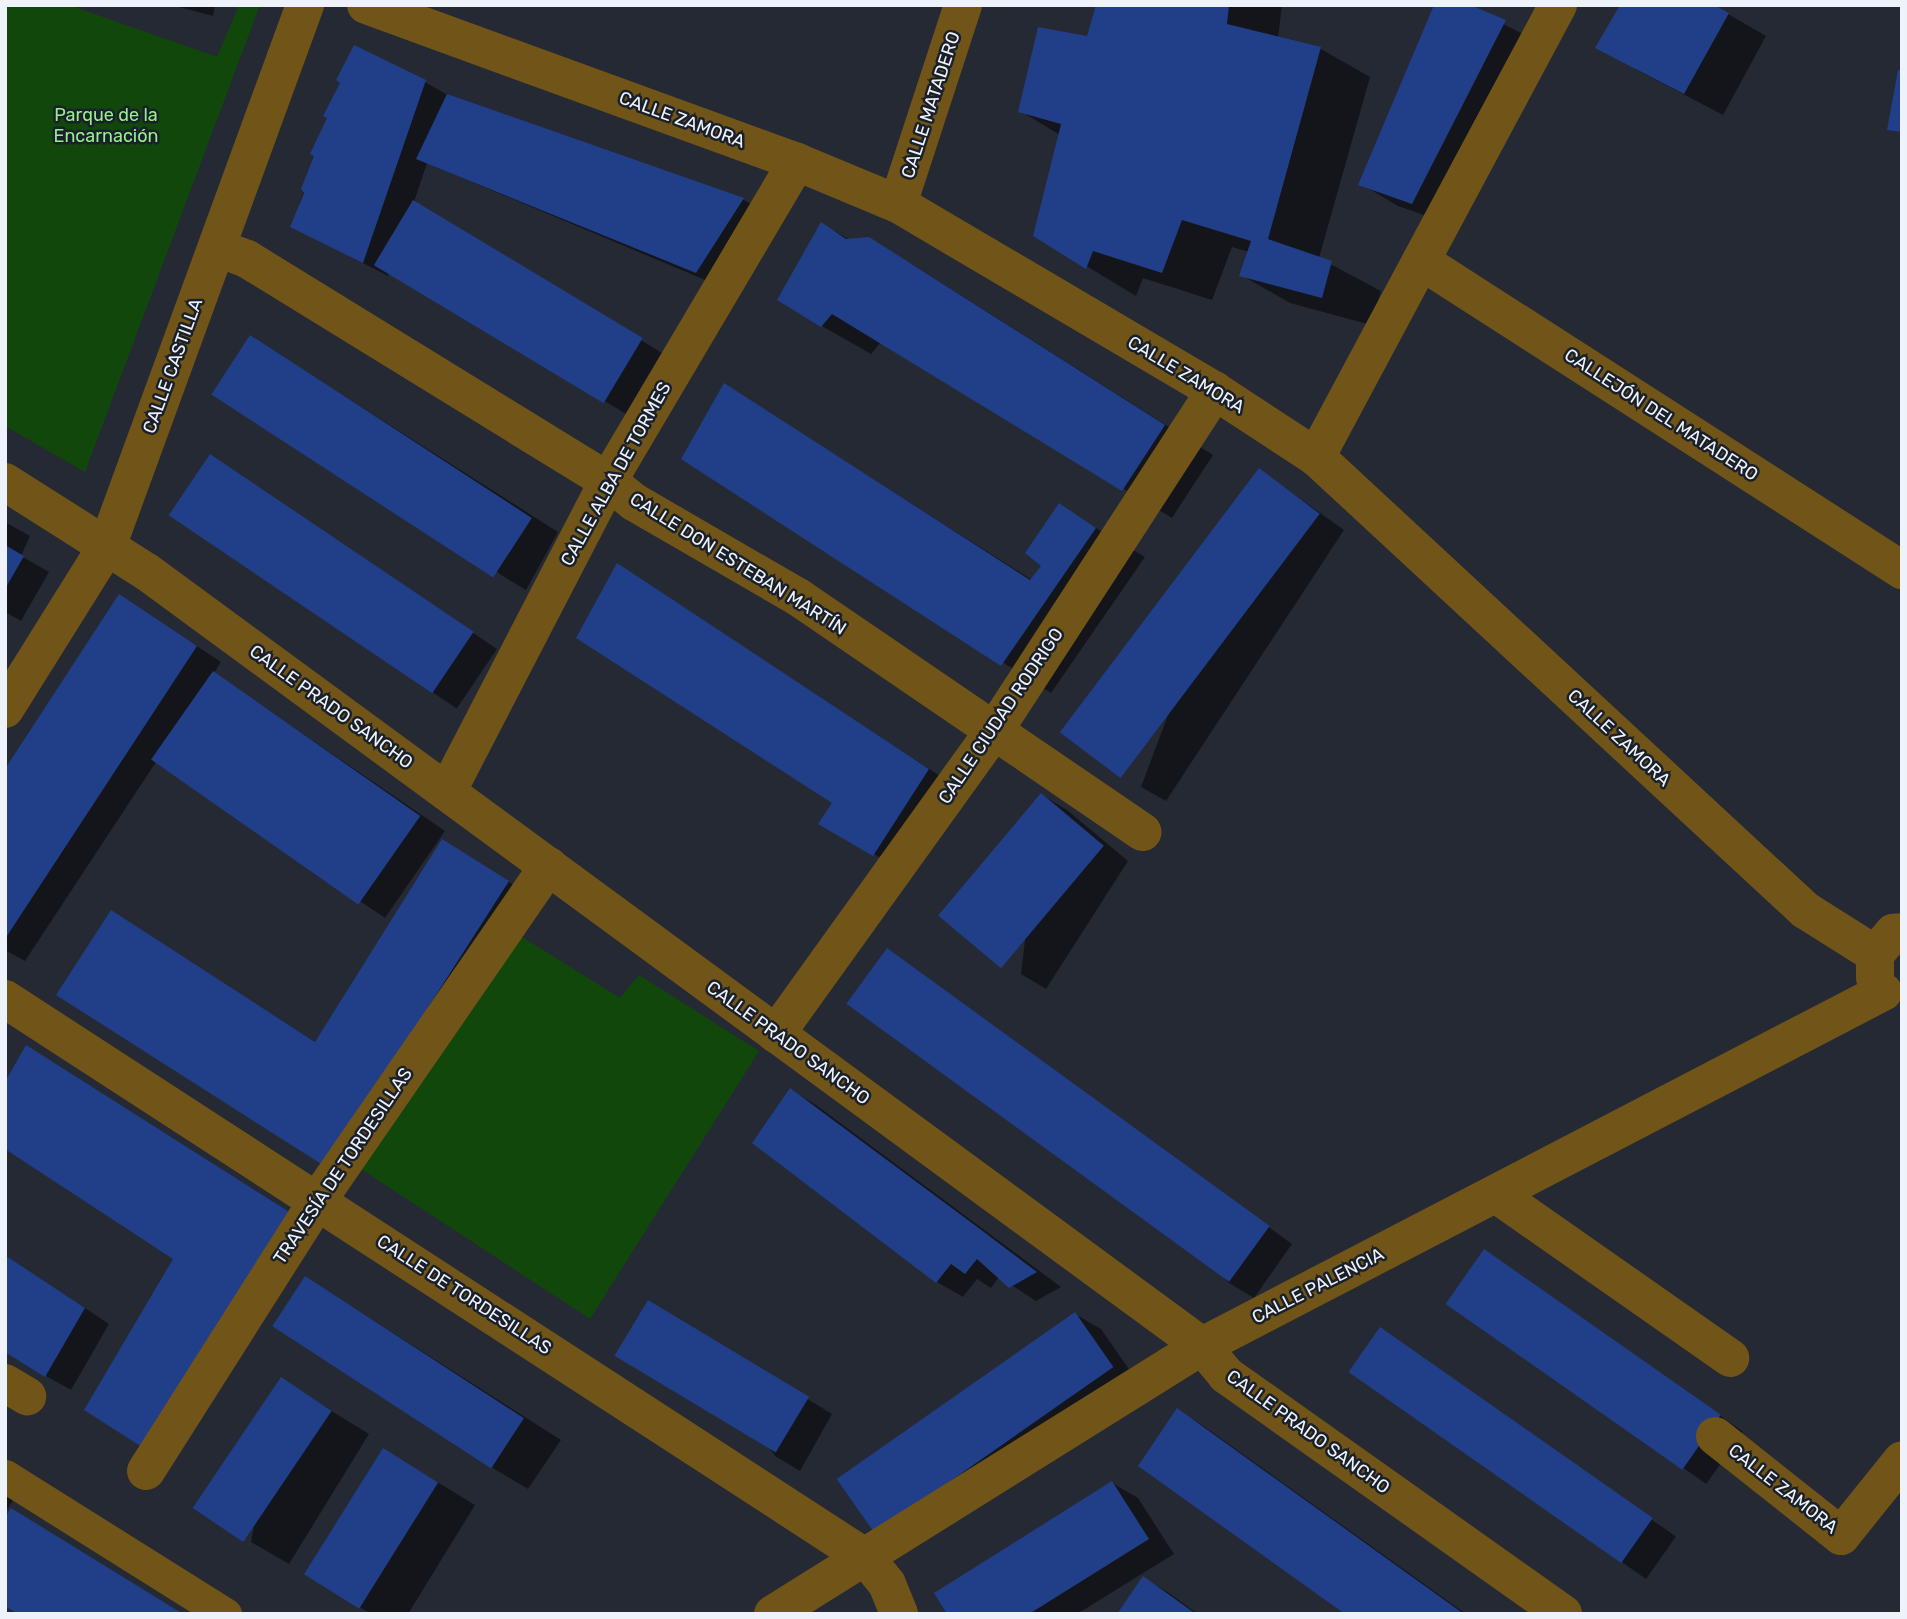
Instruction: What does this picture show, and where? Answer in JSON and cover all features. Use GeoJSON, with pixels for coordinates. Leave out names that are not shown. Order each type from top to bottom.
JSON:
{"type":"FeatureCollection","features":[{"type":"Feature","properties":{"kind":"street","name":"CALLE CASTILLA"},"geometry":{"type":"LineString","coordinates":[[5,709],[108,544],[305,5]]}},
{"type":"Feature","properties":{"kind":"street","name":"CALLE ZAMORA"},"geometry":{"type":"LineString","coordinates":[[366,5],[797,162],[898,204],[1215,390],[1315,457],[1805,910],[1888,943]]}},
{"type":"Feature","properties":{"kind":"street","name":"CALLE MATADERO"},"geometry":{"type":"LineString","coordinates":[[898,204],[963,5]]}},
{"type":"Feature","properties":{"kind":"street"},"geometry":{"type":"LineString","coordinates":[[1315,457],[1558,5]]}},
{"type":"Feature","properties":{"kind":"street","name":"CALLE ALBA DE TORMES"},"geometry":{"type":"LineString","coordinates":[[447,792],[608,481],[797,162]]}},
{"type":"Feature","properties":{"kind":"street","name":"CALLE DON ESTEBAN MARTÍN"},"geometry":{"type":"LineString","coordinates":[[217,248],[247,260],[608,481],[634,502],[798,597],[1143,832]]}},
{"type":"Feature","properties":{"kind":"street","name":"CALLEJÓN DEL MATADERO"},"geometry":{"type":"LineString","coordinates":[[1421,261],[1902,570]]}},
{"type":"Feature","properties":{"kind":"street","name":"CALLE CIUDAD RODRIGO"},"geometry":{"type":"LineString","coordinates":[[776,1034],[994,731],[1215,390]]}},
{"type":"Feature","properties":{"kind":"street","name":"CALLE PRADO SANCHO"},"geometry":{"type":"LineString","coordinates":[[5,482],[108,544],[1202,1346],[1226,1375],[1563,1614]]}},
{"type":"Feature","properties":{"kind":"street","name":"TRAVESÍA DE TORDESILLAS"},"geometry":{"type":"LineString","coordinates":[[146,1471],[318,1199],[548,866]]}},
{"type":"Feature","properties":{"kind":"street"},"geometry":{"type":"LineString","coordinates":[[1888,943],[1874,975],[1892,997]]}},
{"type":"Feature","properties":{"kind":"street","name":"CALLE PALENCIA"},"geometry":{"type":"LineString","coordinates":[[773,1614],[1202,1346],[1496,1194],[1892,997]]}},
{"type":"Feature","properties":{"kind":"street","name":"CALLE DE TORDESILLAS"},"geometry":{"type":"LineString","coordinates":[[5,999],[318,1199],[866,1558],[887,1584],[899,1614]]}},
{"type":"Feature","properties":{"kind":"street"},"geometry":{"type":"LineString","coordinates":[[1496,1194],[1730,1358]]}},
{"type":"Feature","properties":{"kind":"street","name":"CALLE ZAMORA"},"geometry":{"type":"LineString","coordinates":[[1715,1436],[1841,1536],[1902,1460]]}},
{"type":"Feature","properties":{"kind":"street"},"geometry":{"type":"LineString","coordinates":[[7,1480],[225,1614]]}},
{"type":"Feature","properties":{"kind":"green space","name":"Parque de la Encarnación"},"geometry":{"type":"Polygon","coordinates":[[[5,5],[69,5],[217,57],[239,5],[260,5],[85,472],[5,426],[5,5]]]}},
{"type":"Feature","properties":{"kind":"green space"},"geometry":{"type":"Polygon","coordinates":[[[506,927],[620,998],[639,975],[759,1051],[590,1319],[355,1165],[506,927]]]}},
{"type":"Feature","properties":{"kind":"building"},"geometry":{"type":"Polygon","coordinates":[[[1096,5],[1229,5],[1227,24],[1321,47],[1268,239],[1332,261],[1322,298],[1239,276],[1251,241],[1182,220],[1162,273],[1093,251],[1086,269],[1033,236],[1061,124],[1018,112],[1038,27],[1087,36],[1096,5]]]}},
{"type":"Feature","properties":{"kind":"building"},"geometry":{"type":"Polygon","coordinates":[[[1434,5],[1470,5],[1506,20],[1412,204],[1358,185],[1434,5]]]}},
{"type":"Feature","properties":{"kind":"building"},"geometry":{"type":"Polygon","coordinates":[[[1620,5],[1714,5],[1729,13],[1684,94],[1595,48],[1620,5]]]}},
{"type":"Feature","properties":{"kind":"building"},"geometry":{"type":"Polygon","coordinates":[[[354,45],[426,80],[363,263],[290,227],[304,193],[301,189],[314,156],[310,154],[327,118],[323,116],[340,83],[336,80],[354,45]]]}},
{"type":"Feature","properties":{"kind":"building"},"geometry":{"type":"Polygon","coordinates":[[[1898,70],[1902,70],[1902,132],[1887,130],[1898,70]]]}},
{"type":"Feature","properties":{"kind":"building"},"geometry":{"type":"Polygon","coordinates":[[[447,94],[744,198],[696,273],[416,159],[447,94]]]}},
{"type":"Feature","properties":{"kind":"building"},"geometry":{"type":"Polygon","coordinates":[[[413,200],[643,338],[604,403],[374,265],[413,200]]]}},
{"type":"Feature","properties":{"kind":"building"},"geometry":{"type":"Polygon","coordinates":[[[821,222],[846,239],[869,237],[1165,425],[1122,491],[832,314],[821,327],[777,300],[821,222]]]}},
{"type":"Feature","properties":{"kind":"building"},"geometry":{"type":"Polygon","coordinates":[[[250,335],[532,518],[493,578],[211,395],[250,335]]]}},
{"type":"Feature","properties":{"kind":"building"},"geometry":{"type":"Polygon","coordinates":[[[724,383],[1030,580],[1041,566],[1025,553],[1059,503],[1096,528],[1001,666],[681,459],[724,383]]]}},
{"type":"Feature","properties":{"kind":"building"},"geometry":{"type":"Polygon","coordinates":[[[210,454],[474,632],[432,693],[169,515],[210,454]]]}},
{"type":"Feature","properties":{"kind":"building"},"geometry":{"type":"Polygon","coordinates":[[[1259,468],[1320,514],[1120,778],[1060,732],[1259,468]]]}},
{"type":"Feature","properties":{"kind":"building"},"geometry":{"type":"Polygon","coordinates":[[[5,545],[24,556],[5,589],[5,545]]]}},
{"type":"Feature","properties":{"kind":"building"},"geometry":{"type":"Polygon","coordinates":[[[617,563],[929,769],[873,856],[818,824],[832,803],[576,638],[617,563]]]}},
{"type":"Feature","properties":{"kind":"building"},"geometry":{"type":"Polygon","coordinates":[[[119,594],[197,646],[5,939],[5,769],[119,594]]]}},
{"type":"Feature","properties":{"kind":"building"},"geometry":{"type":"Polygon","coordinates":[[[213,671],[420,816],[358,905],[151,759],[213,671]]]}},
{"type":"Feature","properties":{"kind":"building"},"geometry":{"type":"Polygon","coordinates":[[[1041,793],[1104,846],[1001,968],[938,916],[1041,793]]]}},
{"type":"Feature","properties":{"kind":"building"},"geometry":{"type":"Polygon","coordinates":[[[442,839],[509,881],[326,1167],[56,995],[111,910],[315,1042],[442,839]]]}},
{"type":"Feature","properties":{"kind":"building"},"geometry":{"type":"Polygon","coordinates":[[[887,948],[1270,1226],[1229,1282],[846,1004],[887,948]]]}},
{"type":"Feature","properties":{"kind":"building"},"geometry":{"type":"Polygon","coordinates":[[[26,1045],[294,1215],[145,1449],[84,1410],[173,1259],[5,1149],[5,1082],[26,1045]]]}},
{"type":"Feature","properties":{"kind":"building"},"geometry":{"type":"Polygon","coordinates":[[[790,1088],[1037,1272],[1009,1288],[977,1259],[965,1274],[951,1264],[936,1283],[752,1143],[790,1088]]]}},
{"type":"Feature","properties":{"kind":"building"},"geometry":{"type":"Polygon","coordinates":[[[1484,1249],[1721,1415],[1682,1470],[1446,1304],[1484,1249]]]}},
{"type":"Feature","properties":{"kind":"building"},"geometry":{"type":"Polygon","coordinates":[[[5,1255],[85,1308],[45,1377],[5,1352],[5,1255]]]}},
{"type":"Feature","properties":{"kind":"building"},"geometry":{"type":"Polygon","coordinates":[[[305,1276],[524,1418],[491,1468],[272,1326],[305,1276]]]}},
{"type":"Feature","properties":{"kind":"building"},"geometry":{"type":"Polygon","coordinates":[[[648,1300],[809,1397],[776,1453],[615,1356],[648,1300]]]}},
{"type":"Feature","properties":{"kind":"building"},"geometry":{"type":"Polygon","coordinates":[[[1075,1312],[1113,1367],[875,1534],[837,1479],[1075,1312]]]}},
{"type":"Feature","properties":{"kind":"building"},"geometry":{"type":"Polygon","coordinates":[[[1380,1327],[1653,1518],[1621,1563],[1348,1372],[1380,1327]]]}},
{"type":"Feature","properties":{"kind":"building"},"geometry":{"type":"Polygon","coordinates":[[[281,1377],[332,1411],[243,1542],[193,1508],[281,1377]]]}},
{"type":"Feature","properties":{"kind":"building"},"geometry":{"type":"Polygon","coordinates":[[[1177,1408],[1464,1614],[1345,1614],[1138,1466],[1177,1408]]]}},
{"type":"Feature","properties":{"kind":"building"},"geometry":{"type":"Polygon","coordinates":[[[383,1448],[438,1482],[359,1609],[304,1574],[383,1448]]]}},
{"type":"Feature","properties":{"kind":"building"},"geometry":{"type":"Polygon","coordinates":[[[1112,1481],[1149,1539],[1029,1614],[947,1614],[934,1593],[1112,1481]]]}},
{"type":"Feature","properties":{"kind":"building"},"geometry":{"type":"Polygon","coordinates":[[[11,1508],[183,1614],[18,1614],[5,1606],[5,1517],[11,1508]]]}},
{"type":"Feature","properties":{"kind":"building"},"geometry":{"type":"Polygon","coordinates":[[[1143,1576],[1196,1614],[1117,1614],[1143,1576]]]}}]}
